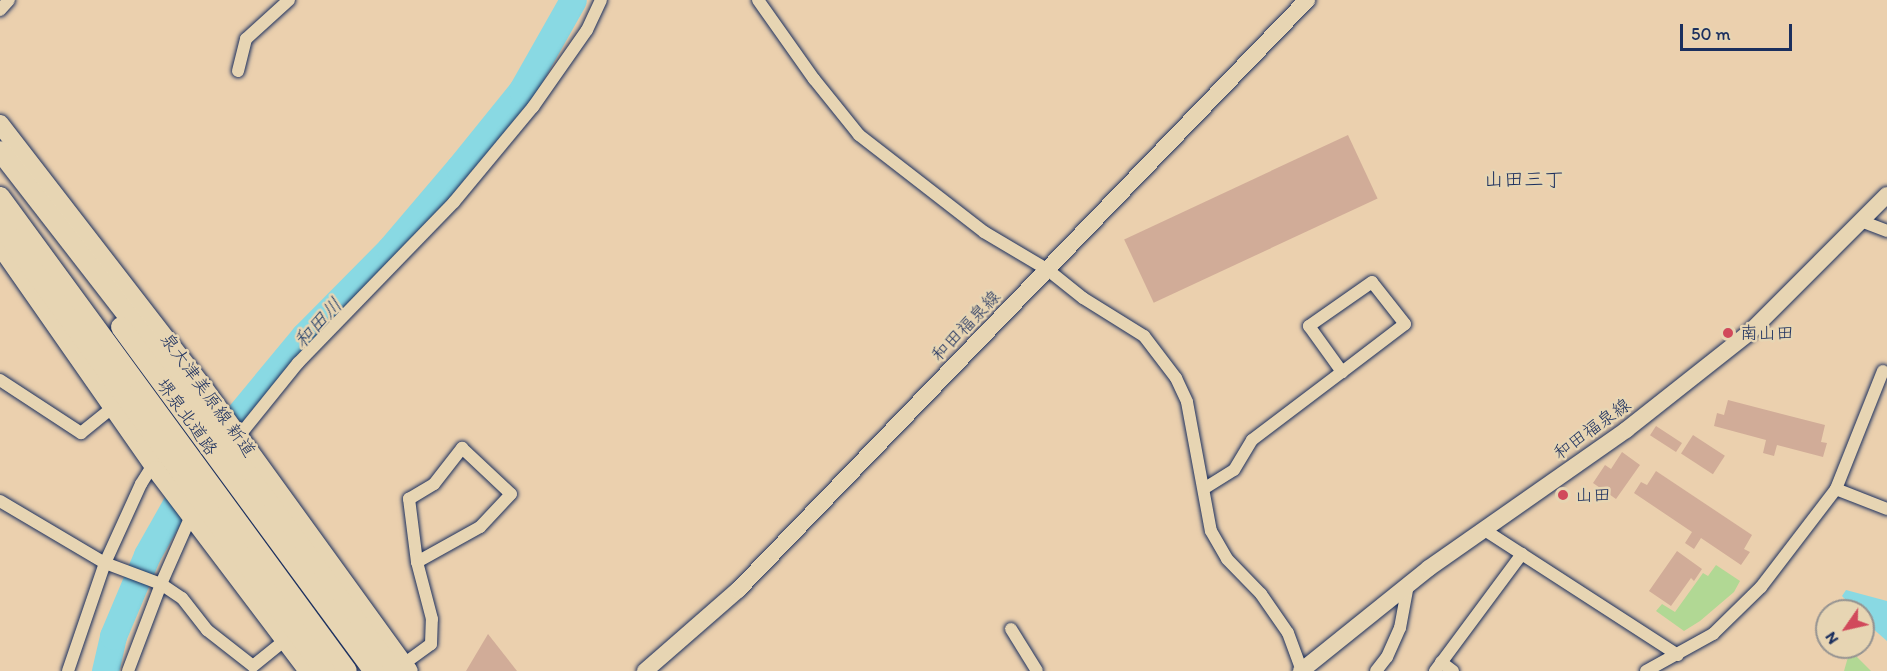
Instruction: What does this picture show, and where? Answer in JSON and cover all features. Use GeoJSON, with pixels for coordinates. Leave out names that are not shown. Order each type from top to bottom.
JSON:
{"type":"FeatureCollection","features":[{"type":"Feature","properties":{"kind":"highway"},"geometry":{"type":"LineString","coordinates":[[0,151],[173,374],[394,668]]}},
{"type":"Feature","properties":{"kind":"highway","name":"堺泉北道路"},"geometry":{"type":"LineString","coordinates":[[0,163],[394,668]]}},
{"type":"Feature","properties":{"kind":"highway","name":"堺泉北道路"},"geometry":{"type":"LineString","coordinates":[[0,197],[347,671]]}},
{"type":"Feature","properties":{"kind":"highway"},"geometry":{"type":"LineString","coordinates":[[0,224],[325,671]]}},
{"type":"Feature","properties":{"kind":"main road","name":"和田福泉線"},"geometry":{"type":"LineString","coordinates":[[645,671],[738,590],[1307,0]]}},
{"type":"Feature","properties":{"kind":"main road","name":"泉大津美原線 新道"},"geometry":{"type":"LineString","coordinates":[[0,124],[238,434],[394,668]]}},
{"type":"Feature","properties":{"kind":"main road","name":"和田福泉線"},"geometry":{"type":"LineString","coordinates":[[1302,671],[1408,585],[1626,430],[1749,333],[1887,195]]}},
{"type":"Feature","properties":{"kind":"main road"},"geometry":{"type":"LineString","coordinates":[[0,246],[112,408],[308,671]]}},
{"type":"Feature","properties":{"kind":"street"},"geometry":{"type":"LineString","coordinates":[[0,10],[9,0]]}},
{"type":"Feature","properties":{"kind":"street"},"geometry":{"type":"LineString","coordinates":[[238,71],[246,39],[289,0]]}},
{"type":"Feature","properties":{"kind":"street"},"geometry":{"type":"LineString","coordinates":[[238,434],[298,363],[454,202],[526,116],[587,30],[601,0]]}},
{"type":"Feature","properties":{"kind":"street"},"geometry":{"type":"LineString","coordinates":[[758,0],[814,79],[859,135],[984,232],[1048,270],[1083,298],[1144,336],[1176,378],[1187,402],[1205,488],[1211,531],[1227,559],[1261,594],[1288,633],[1302,671]]}},
{"type":"Feature","properties":{"kind":"street"},"geometry":{"type":"LineString","coordinates":[[1861,221],[1887,231]]}},
{"type":"Feature","properties":{"kind":"street"},"geometry":{"type":"LineString","coordinates":[[1205,488],[1234,470],[1252,440],[1342,372],[1405,324],[1371,282],[1309,326],[1342,372]]}},
{"type":"Feature","properties":{"kind":"street"},"geometry":{"type":"LineString","coordinates":[[1646,671],[1713,634],[1761,587],[1836,489],[1883,371]]}},
{"type":"Feature","properties":{"kind":"street"},"geometry":{"type":"LineString","coordinates":[[0,380],[81,433],[112,408]]}},
{"type":"Feature","properties":{"kind":"street"},"geometry":{"type":"LineString","coordinates":[[394,668],[431,644],[432,619],[417,562],[409,499],[434,483],[462,448],[511,494],[480,527],[417,562]]}},
{"type":"Feature","properties":{"kind":"street"},"geometry":{"type":"LineString","coordinates":[[68,671],[105,563],[141,484],[155,467]]}},
{"type":"Feature","properties":{"kind":"street"},"geometry":{"type":"LineString","coordinates":[[1836,489],[1887,509]]}},
{"type":"Feature","properties":{"kind":"street"},"geometry":{"type":"LineString","coordinates":[[0,501],[105,563],[160,584],[182,598],[207,630],[256,668],[284,641]]}},
{"type":"Feature","properties":{"kind":"street"},"geometry":{"type":"LineString","coordinates":[[128,671],[160,584],[191,516]]}},
{"type":"Feature","properties":{"kind":"street"},"geometry":{"type":"LineString","coordinates":[[1484,529],[1678,655]]}},
{"type":"Feature","properties":{"kind":"street"},"geometry":{"type":"LineString","coordinates":[[1453,671],[1438,667],[1522,554]]}},
{"type":"Feature","properties":{"kind":"street"},"geometry":{"type":"LineString","coordinates":[[1376,671],[1387,657],[1400,628],[1408,585]]}},
{"type":"Feature","properties":{"kind":"street"},"geometry":{"type":"LineString","coordinates":[[1011,628],[1037,671]]}},
{"type":"Feature","properties":{"kind":"green space"},"geometry":{"type":"Polygon","coordinates":[[[1716,565],[1740,581],[1734,592],[1700,621],[1684,631],[1656,611],[1662,604],[1675,612],[1703,573],[1708,576],[1716,565]]]}},
{"type":"Feature","properties":{"kind":"green space"},"geometry":{"type":"Polygon","coordinates":[[[1847,659],[1859,659],[1871,671],[1844,671],[1847,659]]]}},
{"type":"Feature","properties":{"kind":"water"},"geometry":{"type":"Polygon","coordinates":[[[1846,590],[1887,601],[1887,641],[1875,630],[1875,599],[1845,599],[1842,596],[1846,590]]]}},
{"type":"Feature","properties":{"kind":"building"},"geometry":{"type":"Polygon","coordinates":[[[1348,135],[1378,198],[1154,303],[1124,239],[1348,135]]]}},
{"type":"Feature","properties":{"kind":"building"},"geometry":{"type":"Polygon","coordinates":[[[1728,400],[1825,425],[1821,442],[1827,443],[1823,457],[1777,445],[1774,456],[1763,453],[1766,440],[1714,426],[1717,413],[1724,415],[1728,400]]]}},
{"type":"Feature","properties":{"kind":"building"},"geometry":{"type":"Polygon","coordinates":[[[1656,426],[1682,443],[1676,452],[1650,435],[1656,426]]]}},
{"type":"Feature","properties":{"kind":"building"},"geometry":{"type":"Polygon","coordinates":[[[1693,435],[1725,456],[1713,474],[1681,453],[1693,435]]]}},
{"type":"Feature","properties":{"kind":"building"},"geometry":{"type":"Polygon","coordinates":[[[1622,452],[1640,465],[1616,499],[1593,483],[1605,465],[1611,469],[1622,452]]]}},
{"type":"Feature","properties":{"kind":"building"},"geometry":{"type":"Polygon","coordinates":[[[1656,471],[1752,535],[1744,549],[1750,552],[1741,565],[1701,538],[1694,549],[1685,543],[1692,532],[1634,493],[1641,482],[1647,485],[1656,471]]]}},
{"type":"Feature","properties":{"kind":"building"},"geometry":{"type":"Polygon","coordinates":[[[1677,551],[1702,569],[1694,581],[1691,578],[1671,606],[1649,591],[1677,551]]]}},
{"type":"Feature","properties":{"kind":"building"},"geometry":{"type":"Polygon","coordinates":[[[488,634],[517,671],[466,671],[488,634]]]}},
{"type":"Feature","properties":{"kind":"waterway","name":"和田川"},"geometry":{"type":"LineString","coordinates":[[213,446],[304,336],[390,249],[522,90],[573,0]]}},
{"type":"Feature","properties":{"kind":"waterway","name":"和田川"},"geometry":{"type":"LineString","coordinates":[[105,671],[113,636],[147,555],[191,477]]}},
{"type":"Feature","properties":{"kind":"place","name":"南山田"},"geometry":{"type":"Point","coordinates":[1728,333]}},
{"type":"Feature","properties":{"kind":"place","name":"山田"},"geometry":{"type":"Point","coordinates":[1563,495]}},
{"type":"Feature","properties":{"kind":"district","name":"山田三丁"},"geometry":{"type":"Point","coordinates":[1524,179]}}]}
